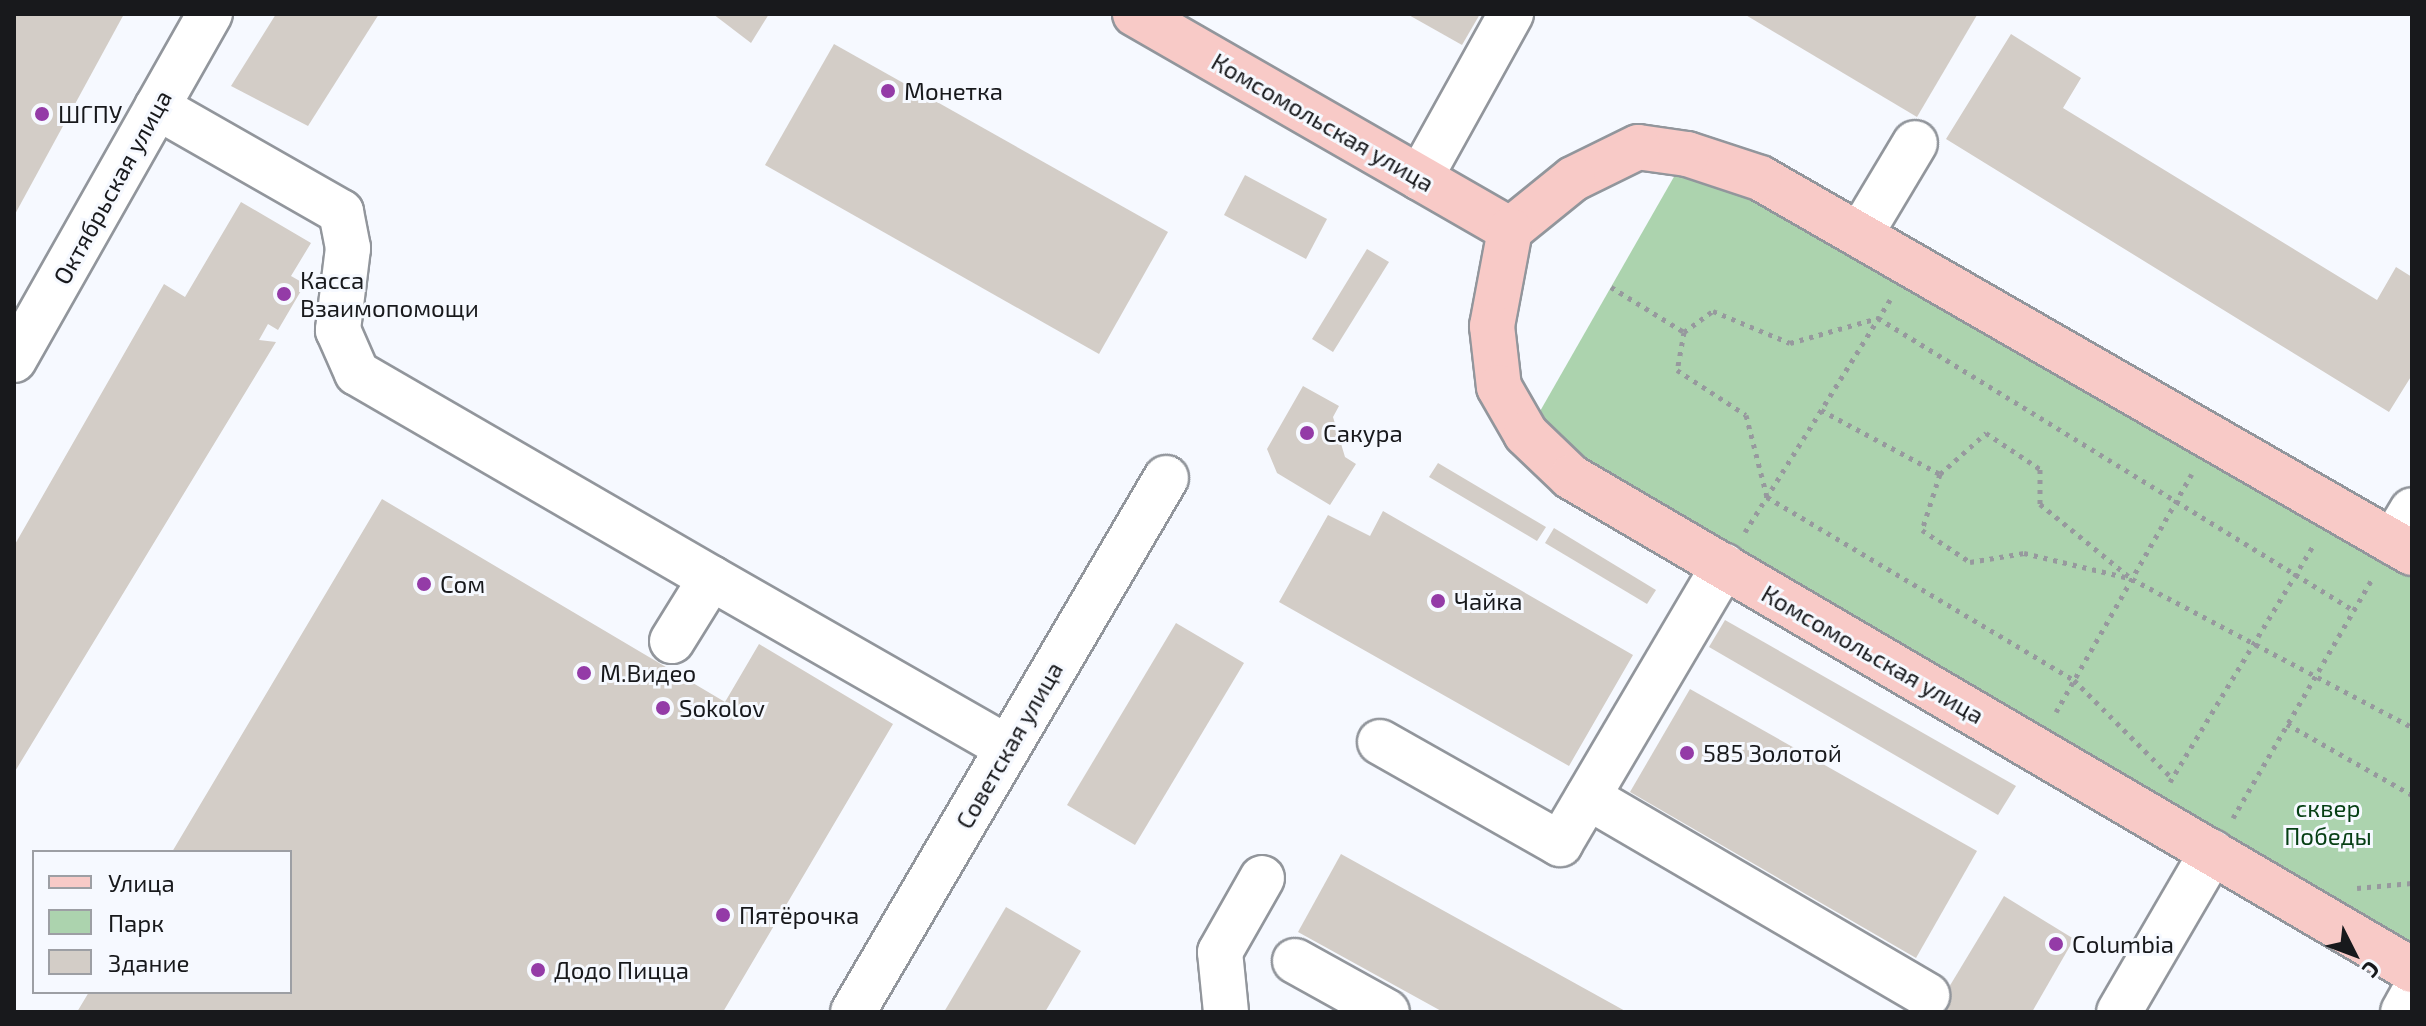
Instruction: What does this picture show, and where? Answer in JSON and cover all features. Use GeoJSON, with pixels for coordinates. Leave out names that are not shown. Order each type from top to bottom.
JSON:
{"type":"FeatureCollection","features":[{"type":"Feature","properties":{"kind":"main road","name":"Комсомольская улица"},"geometry":{"type":"LineString","coordinates":[[1157,19],[1510,230],[1492,326],[1499,387],[1526,434],[1571,477],[2412,970]]}},
{"type":"Feature","properties":{"kind":"main road"},"geometry":{"type":"LineString","coordinates":[[1510,230],[1573,179],[1638,147],[1687,154],[1760,178],[2335,509],[2406,535]]}},
{"type":"Feature","properties":{"kind":"street","name":"Октябрьская улица"},"geometry":{"type":"LineString","coordinates":[[14,360],[210,14]]}},
{"type":"Feature","properties":{"kind":"street"},"geometry":{"type":"LineString","coordinates":[[1420,178],[1511,14]]}},
{"type":"Feature","properties":{"kind":"street"},"geometry":{"type":"LineString","coordinates":[[157,107],[341,212],[348,248],[338,330],[357,373],[1008,748]]}},
{"type":"Feature","properties":{"kind":"street"},"geometry":{"type":"LineString","coordinates":[[1860,235],[1915,143]]}},
{"type":"Feature","properties":{"kind":"street","name":"Советская улица"},"geometry":{"type":"LineString","coordinates":[[853,1012],[1166,478]]}},
{"type":"Feature","properties":{"kind":"street"},"geometry":{"type":"LineString","coordinates":[[1380,742],[1560,844],[1724,566]]}},
{"type":"Feature","properties":{"kind":"street"},"geometry":{"type":"LineString","coordinates":[[672,641],[711,578]]}},
{"type":"Feature","properties":{"kind":"street"},"geometry":{"type":"LineString","coordinates":[[1588,797],[1927,995]]}},
{"type":"Feature","properties":{"kind":"street"},"geometry":{"type":"LineString","coordinates":[[2119,1012],[2212,852]]}},
{"type":"Feature","properties":{"kind":"street"},"geometry":{"type":"LineString","coordinates":[[1226,1012],[1220,952],[1262,878]]}},
{"type":"Feature","properties":{"kind":"street"},"geometry":{"type":"LineString","coordinates":[[1295,961],[1387,1012]]}},
{"type":"Feature","properties":{"kind":"street"},"geometry":{"type":"LineString","coordinates":[[2403,1012],[2412,996]]}},
{"type":"Feature","properties":{"kind":"path"},"geometry":{"type":"LineString","coordinates":[[1724,566],[1911,265]]}},
{"type":"Feature","properties":{"kind":"path"},"geometry":{"type":"LineString","coordinates":[[1611,287],[1684,332]]}},
{"type":"Feature","properties":{"kind":"path"},"geometry":{"type":"LineString","coordinates":[[2172,778],[2074,680],[1767,497],[1746,415],[1677,370],[1684,332],[1713,311],[1790,343],[1878,318],[2178,497],[2353,610]]}},
{"type":"Feature","properties":{"kind":"path"},"geometry":{"type":"LineString","coordinates":[[1821,410],[1940,474]]}},
{"type":"Feature","properties":{"kind":"path"},"geometry":{"type":"LineString","coordinates":[[2132,579],[2024,553],[1970,562],[1922,530],[1940,474],[1986,433],[2040,469],[2040,504],[2132,579],[2252,646],[2318,671],[2412,727]]}},
{"type":"Feature","properties":{"kind":"path"},"geometry":{"type":"LineString","coordinates":[[2035,749],[2212,438]]}},
{"type":"Feature","properties":{"kind":"path"},"geometry":{"type":"LineString","coordinates":[[2150,816],[2335,509]]}},
{"type":"Feature","properties":{"kind":"path"},"geometry":{"type":"LineString","coordinates":[[2212,852],[2353,610],[2406,535]]}},
{"type":"Feature","properties":{"kind":"path"},"geometry":{"type":"LineString","coordinates":[[2287,724],[2412,795]]}},
{"type":"Feature","properties":{"kind":"green space","name":"сквер Победы"},"geometry":{"type":"Polygon","coordinates":[[[1687,154],[2412,553],[2412,970],[1527,434],[1687,154]]]}},
{"type":"Feature","properties":{"kind":"building","name":"ШГПУ"},"geometry":{"type":"Polygon","coordinates":[[[14,14],[124,14],[14,216],[14,14]]]}},
{"type":"Feature","properties":{"kind":"building"},"geometry":{"type":"Polygon","coordinates":[[[276,14],[379,14],[308,126],[231,86],[276,14]]]}},
{"type":"Feature","properties":{"kind":"building"},"geometry":{"type":"Polygon","coordinates":[[[713,14],[769,14],[751,43],[713,14]]]}},
{"type":"Feature","properties":{"kind":"building"},"geometry":{"type":"Polygon","coordinates":[[[1407,14],[1480,14],[1462,45],[1407,14]]]}},
{"type":"Feature","properties":{"kind":"building"},"geometry":{"type":"Polygon","coordinates":[[[1744,14],[1975,14],[1977,15],[1917,117],[1744,14]]]}},
{"type":"Feature","properties":{"kind":"building"},"geometry":{"type":"Polygon","coordinates":[[[2011,34],[2081,78],[2063,108],[2377,300],[2396,267],[2412,277],[2412,375],[2389,412],[1946,139],[2011,34]]]}},
{"type":"Feature","properties":{"kind":"building"},"geometry":{"type":"Polygon","coordinates":[[[834,44],[1168,232],[1099,354],[765,165],[834,44]]]}},
{"type":"Feature","properties":{"kind":"building"},"geometry":{"type":"Polygon","coordinates":[[[1245,175],[1327,219],[1306,259],[1224,215],[1245,175]]]}},
{"type":"Feature","properties":{"kind":"building"},"geometry":{"type":"Polygon","coordinates":[[[241,202],[311,243],[291,276],[305,284],[278,330],[268,324],[259,340],[276,342],[14,773],[14,546],[164,284],[185,297],[241,202]]]}},
{"type":"Feature","properties":{"kind":"building"},"geometry":{"type":"Polygon","coordinates":[[[1367,249],[1389,262],[1333,352],[1312,339],[1367,249]]]}},
{"type":"Feature","properties":{"kind":"building","name":"Сакура"},"geometry":{"type":"Polygon","coordinates":[[[1303,386],[1339,406],[1333,417],[1345,457],[1356,464],[1330,505],[1277,473],[1267,449],[1303,386]]]}},
{"type":"Feature","properties":{"kind":"building"},"geometry":{"type":"Polygon","coordinates":[[[1438,463],[1546,527],[1537,541],[1429,477],[1438,463]]]}},
{"type":"Feature","properties":{"kind":"building"},"geometry":{"type":"Polygon","coordinates":[[[382,499],[725,702],[759,644],[893,724],[723,1012],[77,1012],[88,994],[292,994],[292,850],[173,850],[382,499]]]}},
{"type":"Feature","properties":{"kind":"building"},"geometry":{"type":"Polygon","coordinates":[[[1383,511],[1633,655],[1569,766],[1279,602],[1328,515],[1370,536],[1383,511]]]}},
{"type":"Feature","properties":{"kind":"building"},"geometry":{"type":"Polygon","coordinates":[[[1554,528],[1656,590],[1647,604],[1545,543],[1554,528]]]}},
{"type":"Feature","properties":{"kind":"building"},"geometry":{"type":"Polygon","coordinates":[[[1725,620],[2016,786],[1998,815],[1709,647],[1725,620]]]}},
{"type":"Feature","properties":{"kind":"building"},"geometry":{"type":"Polygon","coordinates":[[[1176,623],[1244,663],[1135,845],[1067,805],[1176,623]]]}},
{"type":"Feature","properties":{"kind":"building"},"geometry":{"type":"Polygon","coordinates":[[[1690,689],[1977,851],[1916,958],[1630,792],[1690,689]]]}},
{"type":"Feature","properties":{"kind":"building"},"geometry":{"type":"Polygon","coordinates":[[[1341,854],[1627,1012],[1443,1012],[1298,932],[1341,854]]]}},
{"type":"Feature","properties":{"kind":"building"},"geometry":{"type":"Polygon","coordinates":[[[2004,896],[2074,939],[2032,1012],[1934,1012],[2004,896]]]}},
{"type":"Feature","properties":{"kind":"building"},"geometry":{"type":"Polygon","coordinates":[[[1006,907],[1081,951],[1045,1012],[944,1012],[1006,907]]]}},
{"type":"Feature","properties":{"kind":"place","name":"Монетка"},"geometry":{"type":"Point","coordinates":[888,91]}},
{"type":"Feature","properties":{"kind":"place","name":"ШГПУ"},"geometry":{"type":"Point","coordinates":[42,114]}},
{"type":"Feature","properties":{"kind":"place","name":"Касса Взаимопомощи"},"geometry":{"type":"Point","coordinates":[284,294]}},
{"type":"Feature","properties":{"kind":"place","name":"Сакура"},"geometry":{"type":"Point","coordinates":[1307,433]}},
{"type":"Feature","properties":{"kind":"place","name":"Сом"},"geometry":{"type":"Point","coordinates":[424,584]}},
{"type":"Feature","properties":{"kind":"place","name":"Чайка"},"geometry":{"type":"Point","coordinates":[1438,601]}},
{"type":"Feature","properties":{"kind":"place","name":"М.Видео"},"geometry":{"type":"Point","coordinates":[584,673]}},
{"type":"Feature","properties":{"kind":"place","name":"Sokolov"},"geometry":{"type":"Point","coordinates":[663,708]}},
{"type":"Feature","properties":{"kind":"place","name":"585 Золотой"},"geometry":{"type":"Point","coordinates":[1687,753]}},
{"type":"Feature","properties":{"kind":"place","name":"Пятёрочка"},"geometry":{"type":"Point","coordinates":[723,915]}},
{"type":"Feature","properties":{"kind":"place","name":"Columbia"},"geometry":{"type":"Point","coordinates":[2056,944]}},
{"type":"Feature","properties":{"kind":"place","name":"Додо Пицца"},"geometry":{"type":"Point","coordinates":[538,970]}}]}
